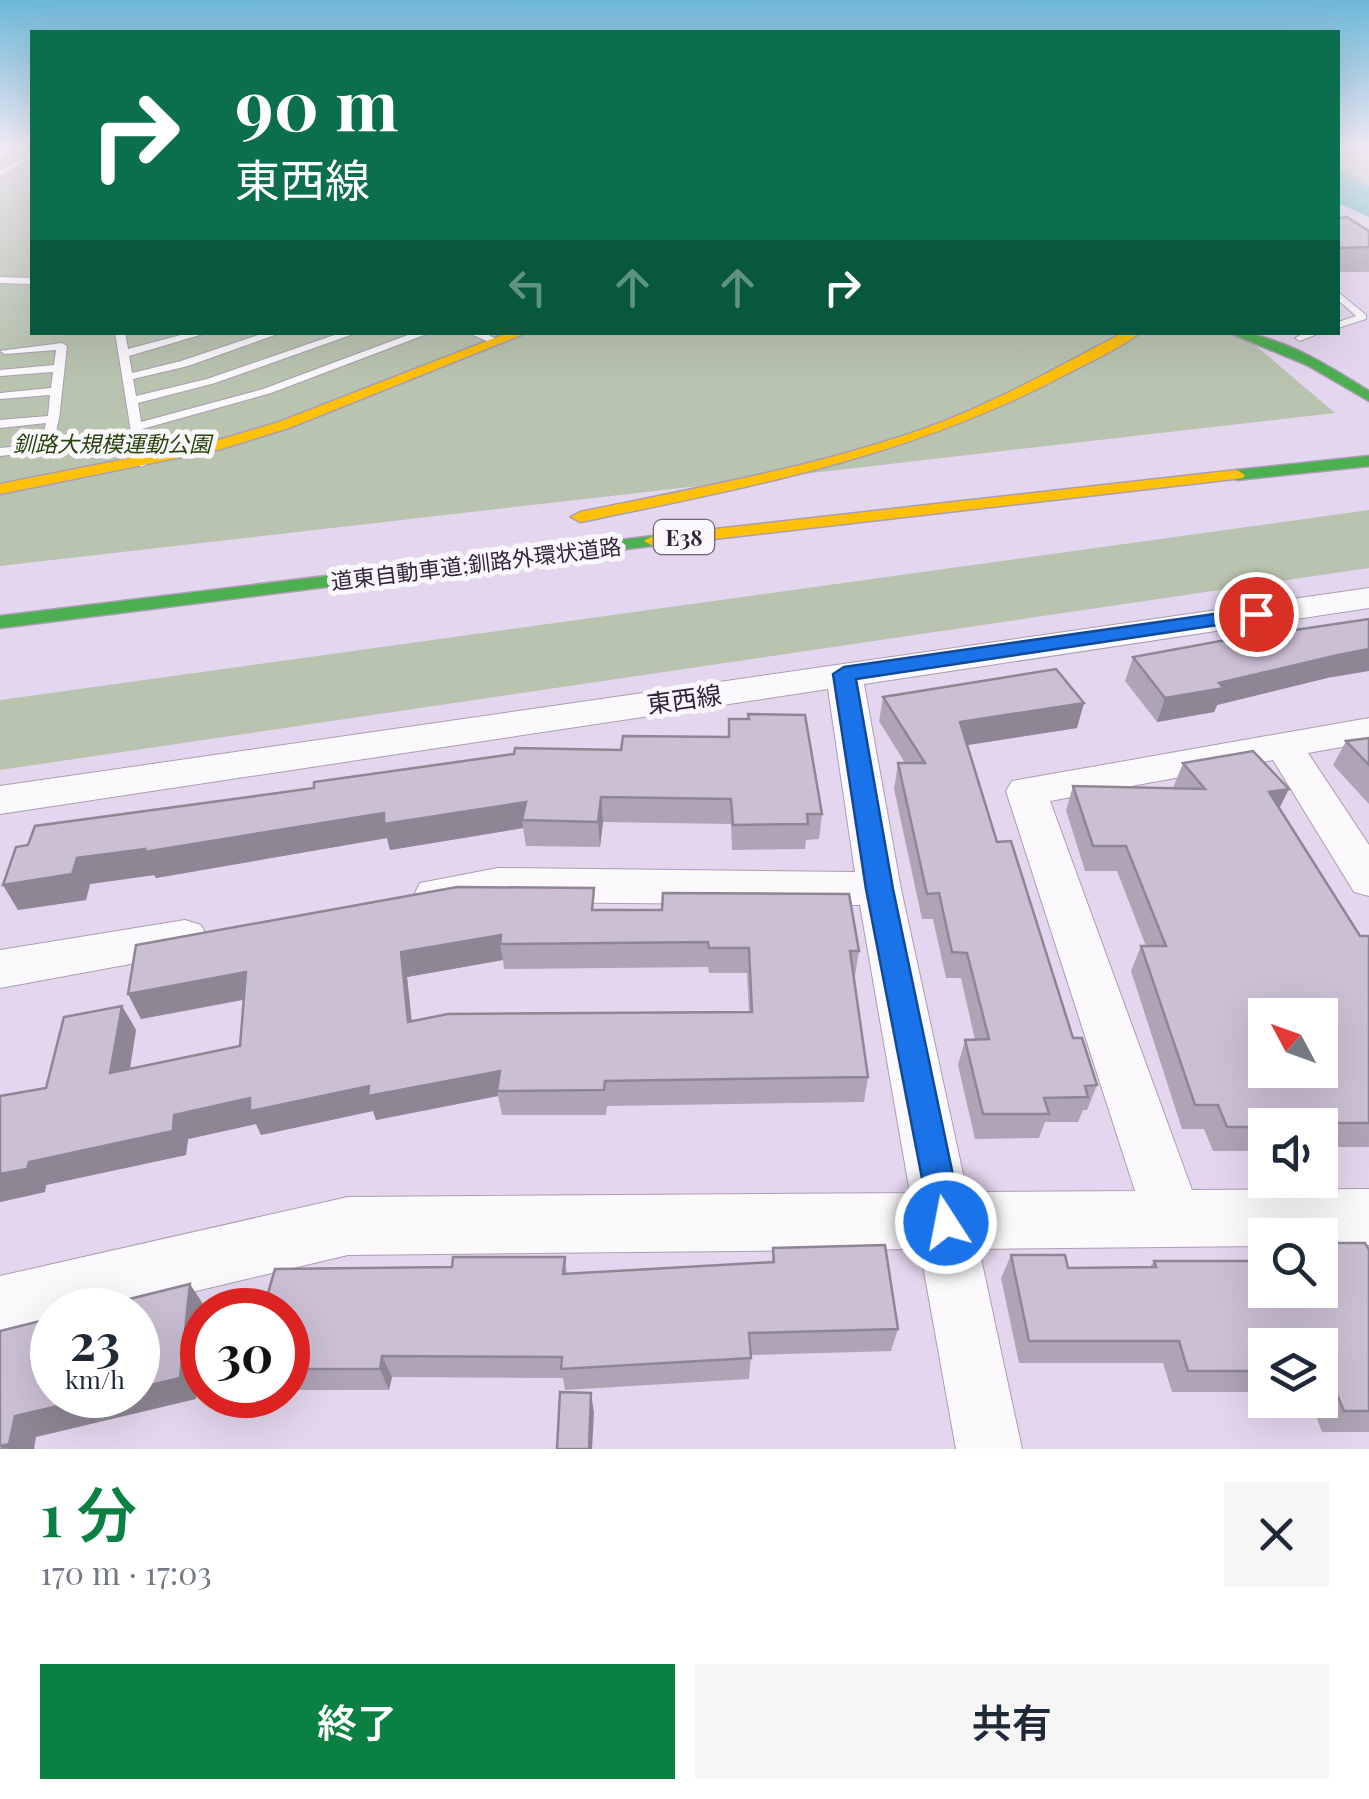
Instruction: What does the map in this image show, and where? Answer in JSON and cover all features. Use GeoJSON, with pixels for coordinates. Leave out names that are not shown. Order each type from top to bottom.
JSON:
{"type":"FeatureCollection","features":[{"type":"Feature","properties":{"kind":"main road"},"geometry":{"type":"LineString","coordinates":[[0,489],[215,446],[284,424],[516,335]]}},
{"type":"Feature","properties":{"kind":"main road"},"geometry":{"type":"LineString","coordinates":[[564,520],[791,473],[874,448],[976,413],[1129,335]]}},
{"type":"Feature","properties":{"kind":"main road"},"geometry":{"type":"LineString","coordinates":[[1240,335],[1312,362],[1368,395]]}},
{"type":"Feature","properties":{"kind":"main road"},"geometry":{"type":"LineString","coordinates":[[1303,335],[1352,358]]}},
{"type":"Feature","properties":{"kind":"main road","name":"道東自動車道;釧路外環状道路"},"geometry":{"type":"LineString","coordinates":[[0,604],[1014,484],[1367,453]]}},
{"type":"Feature","properties":{"kind":"main road","name":"道東自動車道;釧路外環状道路"},"geometry":{"type":"LineString","coordinates":[[0,622],[1367,453]]}},
{"type":"Feature","properties":{"kind":"main road"},"geometry":{"type":"LineString","coordinates":[[202,580],[355,554]]}},
{"type":"Feature","properties":{"kind":"street","name":"東西線"},"geometry":{"type":"LineString","coordinates":[[0,800],[1369,598]]}},
{"type":"Feature","properties":{"kind":"street"},"geometry":{"type":"LineString","coordinates":[[844,674],[879,889],[989,1449]]}},
{"type":"Feature","properties":{"kind":"street"},"geometry":{"type":"LineString","coordinates":[[1174,1221],[1026,790],[1369,730]]}},
{"type":"Feature","properties":{"kind":"street"},"geometry":{"type":"LineString","coordinates":[[1284,746],[1369,880]]}},
{"type":"Feature","properties":{"kind":"street"},"geometry":{"type":"LineString","coordinates":[[402,901],[498,885],[879,889]]}},
{"type":"Feature","properties":{"kind":"street"},"geometry":{"type":"LineString","coordinates":[[0,969],[230,930]]}},
{"type":"Feature","properties":{"kind":"street"},"geometry":{"type":"LineString","coordinates":[[0,1307],[348,1226],[1369,1217]]}},
{"type":"Feature","properties":{"kind":"lane"},"geometry":{"type":"LineString","coordinates":[[0,280],[30,281]]}},
{"type":"Feature","properties":{"kind":"lane"},"geometry":{"type":"LineString","coordinates":[[1340,297],[1363,316],[1340,324]]}},
{"type":"Feature","properties":{"kind":"lane"},"geometry":{"type":"LineString","coordinates":[[122,335],[142,462]]}},
{"type":"Feature","properties":{"kind":"lane"},"geometry":{"type":"LineString","coordinates":[[123,354],[194,335]]}},
{"type":"Feature","properties":{"kind":"lane"},"geometry":{"type":"LineString","coordinates":[[127,376],[184,364],[269,335]]}},
{"type":"Feature","properties":{"kind":"lane"},"geometry":{"type":"LineString","coordinates":[[131,400],[211,381],[345,335]]}},
{"type":"Feature","properties":{"kind":"lane"},"geometry":{"type":"LineString","coordinates":[[135,427],[267,391],[419,335]]}},
{"type":"Feature","properties":{"kind":"lane"},"geometry":{"type":"LineString","coordinates":[[479,335],[498,342]]}},
{"type":"Feature","properties":{"kind":"lane"},"geometry":{"type":"LineString","coordinates":[[0,452],[46,447],[54,419],[62,346],[2,354]]}},
{"type":"Feature","properties":{"kind":"lane"},"geometry":{"type":"LineString","coordinates":[[0,373],[60,368]]}},
{"type":"Feature","properties":{"kind":"lane"},"geometry":{"type":"LineString","coordinates":[[0,396],[57,391]]}},
{"type":"Feature","properties":{"kind":"lane"},"geometry":{"type":"LineString","coordinates":[[0,424],[54,419]]}},
{"type":"Feature","properties":{"kind":"green space","name":"釧路大規模運動公園"},"geometry":{"type":"Polygon","coordinates":[[[0,216],[30,216],[30,335],[1243,335],[1335,413],[0,566],[0,216]]]}},
{"type":"Feature","properties":{"kind":"green space"},"geometry":{"type":"Polygon","coordinates":[[[1369,510],[1369,568],[0,770],[0,700],[1369,510]]]}},
{"type":"Feature","properties":{"kind":"building"},"geometry":{"type":"Polygon","coordinates":[[[1347,217],[1369,231],[1369,247],[1340,248],[1340,218],[1347,217]]]}},
{"type":"Feature","properties":{"kind":"building"},"geometry":{"type":"Polygon","coordinates":[[[1369,619],[1369,649],[1219,683],[1224,688],[1165,698],[1133,657],[1291,628],[1369,619]]]}},
{"type":"Feature","properties":{"kind":"building"},"geometry":{"type":"Polygon","coordinates":[[[1056,669],[1084,703],[960,722],[997,842],[1011,841],[1073,1038],[1082,1038],[1097,1085],[1085,1086],[1088,1097],[1044,1098],[1049,1114],[983,1114],[965,1040],[989,1039],[967,953],[952,952],[939,893],[927,894],[898,763],[925,763],[883,697],[1056,669]]]}},
{"type":"Feature","properties":{"kind":"building"},"geometry":{"type":"Polygon","coordinates":[[[748,714],[805,715],[822,814],[807,814],[808,824],[733,825],[731,799],[601,797],[598,822],[522,820],[526,802],[384,824],[384,813],[144,852],[145,849],[77,858],[72,874],[3,885],[16,847],[28,845],[35,826],[314,788],[314,782],[514,754],[515,748],[621,750],[623,736],[729,737],[729,719],[749,719],[748,714]]]}},
{"type":"Feature","properties":{"kind":"building"},"geometry":{"type":"Polygon","coordinates":[[[1369,738],[1369,765],[1346,741],[1369,738]]]}},
{"type":"Feature","properties":{"kind":"building"},"geometry":{"type":"Polygon","coordinates":[[[1253,751],[1289,789],[1269,792],[1360,936],[1369,936],[1369,1123],[1338,1123],[1338,1108],[1248,1108],[1248,1127],[1227,1127],[1218,1105],[1195,1105],[1141,946],[1166,946],[1126,846],[1093,846],[1073,786],[1205,789],[1183,763],[1253,751]]]}},
{"type":"Feature","properties":{"kind":"building"},"geometry":{"type":"Polygon","coordinates":[[[457,887],[594,888],[592,910],[662,910],[663,893],[849,894],[859,951],[850,951],[868,1077],[605,1081],[604,1090],[497,1091],[500,1071],[368,1096],[369,1086],[250,1111],[250,1098],[174,1115],[173,1131],[29,1162],[27,1169],[0,1174],[0,1096],[46,1088],[64,1017],[122,1006],[110,1073],[240,1046],[246,972],[128,994],[136,945],[457,887]],[[501,935],[401,952],[408,1022],[448,1014],[752,1012],[749,948],[709,948],[708,942],[500,944],[501,935]]]}},
{"type":"Feature","properties":{"kind":"building"},"geometry":{"type":"Polygon","coordinates":[[[1338,1243],[1365,1243],[1369,1250],[1369,1411],[1344,1411],[1338,1397],[1338,1328],[1248,1328],[1248,1371],[1188,1371],[1179,1341],[1029,1341],[1011,1255],[1065,1255],[1068,1268],[1156,1267],[1154,1261],[1248,1261],[1248,1308],[1338,1308],[1338,1243]]]}},
{"type":"Feature","properties":{"kind":"building"},"geometry":{"type":"Polygon","coordinates":[[[885,1245],[898,1329],[749,1333],[751,1358],[561,1369],[562,1357],[382,1356],[380,1369],[310,1369],[310,1288],[269,1288],[275,1269],[452,1267],[453,1257],[565,1257],[563,1274],[774,1262],[773,1248],[885,1245]]]}},
{"type":"Feature","properties":{"kind":"building"},"geometry":{"type":"Polygon","coordinates":[[[190,1284],[190,1288],[180,1288],[180,1378],[160,1383],[160,1291],[190,1284]]]}},
{"type":"Feature","properties":{"kind":"building"},"geometry":{"type":"Polygon","coordinates":[[[30,1324],[30,1413],[15,1416],[9,1444],[0,1446],[0,1331],[30,1324]]]}},
{"type":"Feature","properties":{"kind":"building"},"geometry":{"type":"Polygon","coordinates":[[[560,1392],[591,1393],[589,1449],[557,1449],[560,1392]]]}},
{"type":"Feature","properties":{"kind":"traffic: fast"},"geometry":{"type":"LineString","coordinates":[[1241,335],[1312,362],[1369,397]]}},
{"type":"Feature","properties":{"kind":"traffic: fast"},"geometry":{"type":"LineString","coordinates":[[1237,475],[1369,461]]}},
{"type":"Feature","properties":{"kind":"traffic: fast"},"geometry":{"type":"LineString","coordinates":[[0,622],[653,541]]}},
{"type":"Feature","properties":{"kind":"traffic: slow"},"geometry":{"type":"LineString","coordinates":[[0,489],[215,446],[284,425],[515,335]]}},
{"type":"Feature","properties":{"kind":"traffic: slow"},"geometry":{"type":"LineString","coordinates":[[580,517],[782,475],[932,431],[998,403],[1129,335]]}},
{"type":"Feature","properties":{"kind":"traffic: slow"},"geometry":{"type":"LineString","coordinates":[[653,541],[1237,475]]}},
{"type":"Feature","properties":{"kind":"route"},"geometry":{"type":"LineString","coordinates":[[946,1223],[879,889],[844,674],[1256,614]]}}]}
